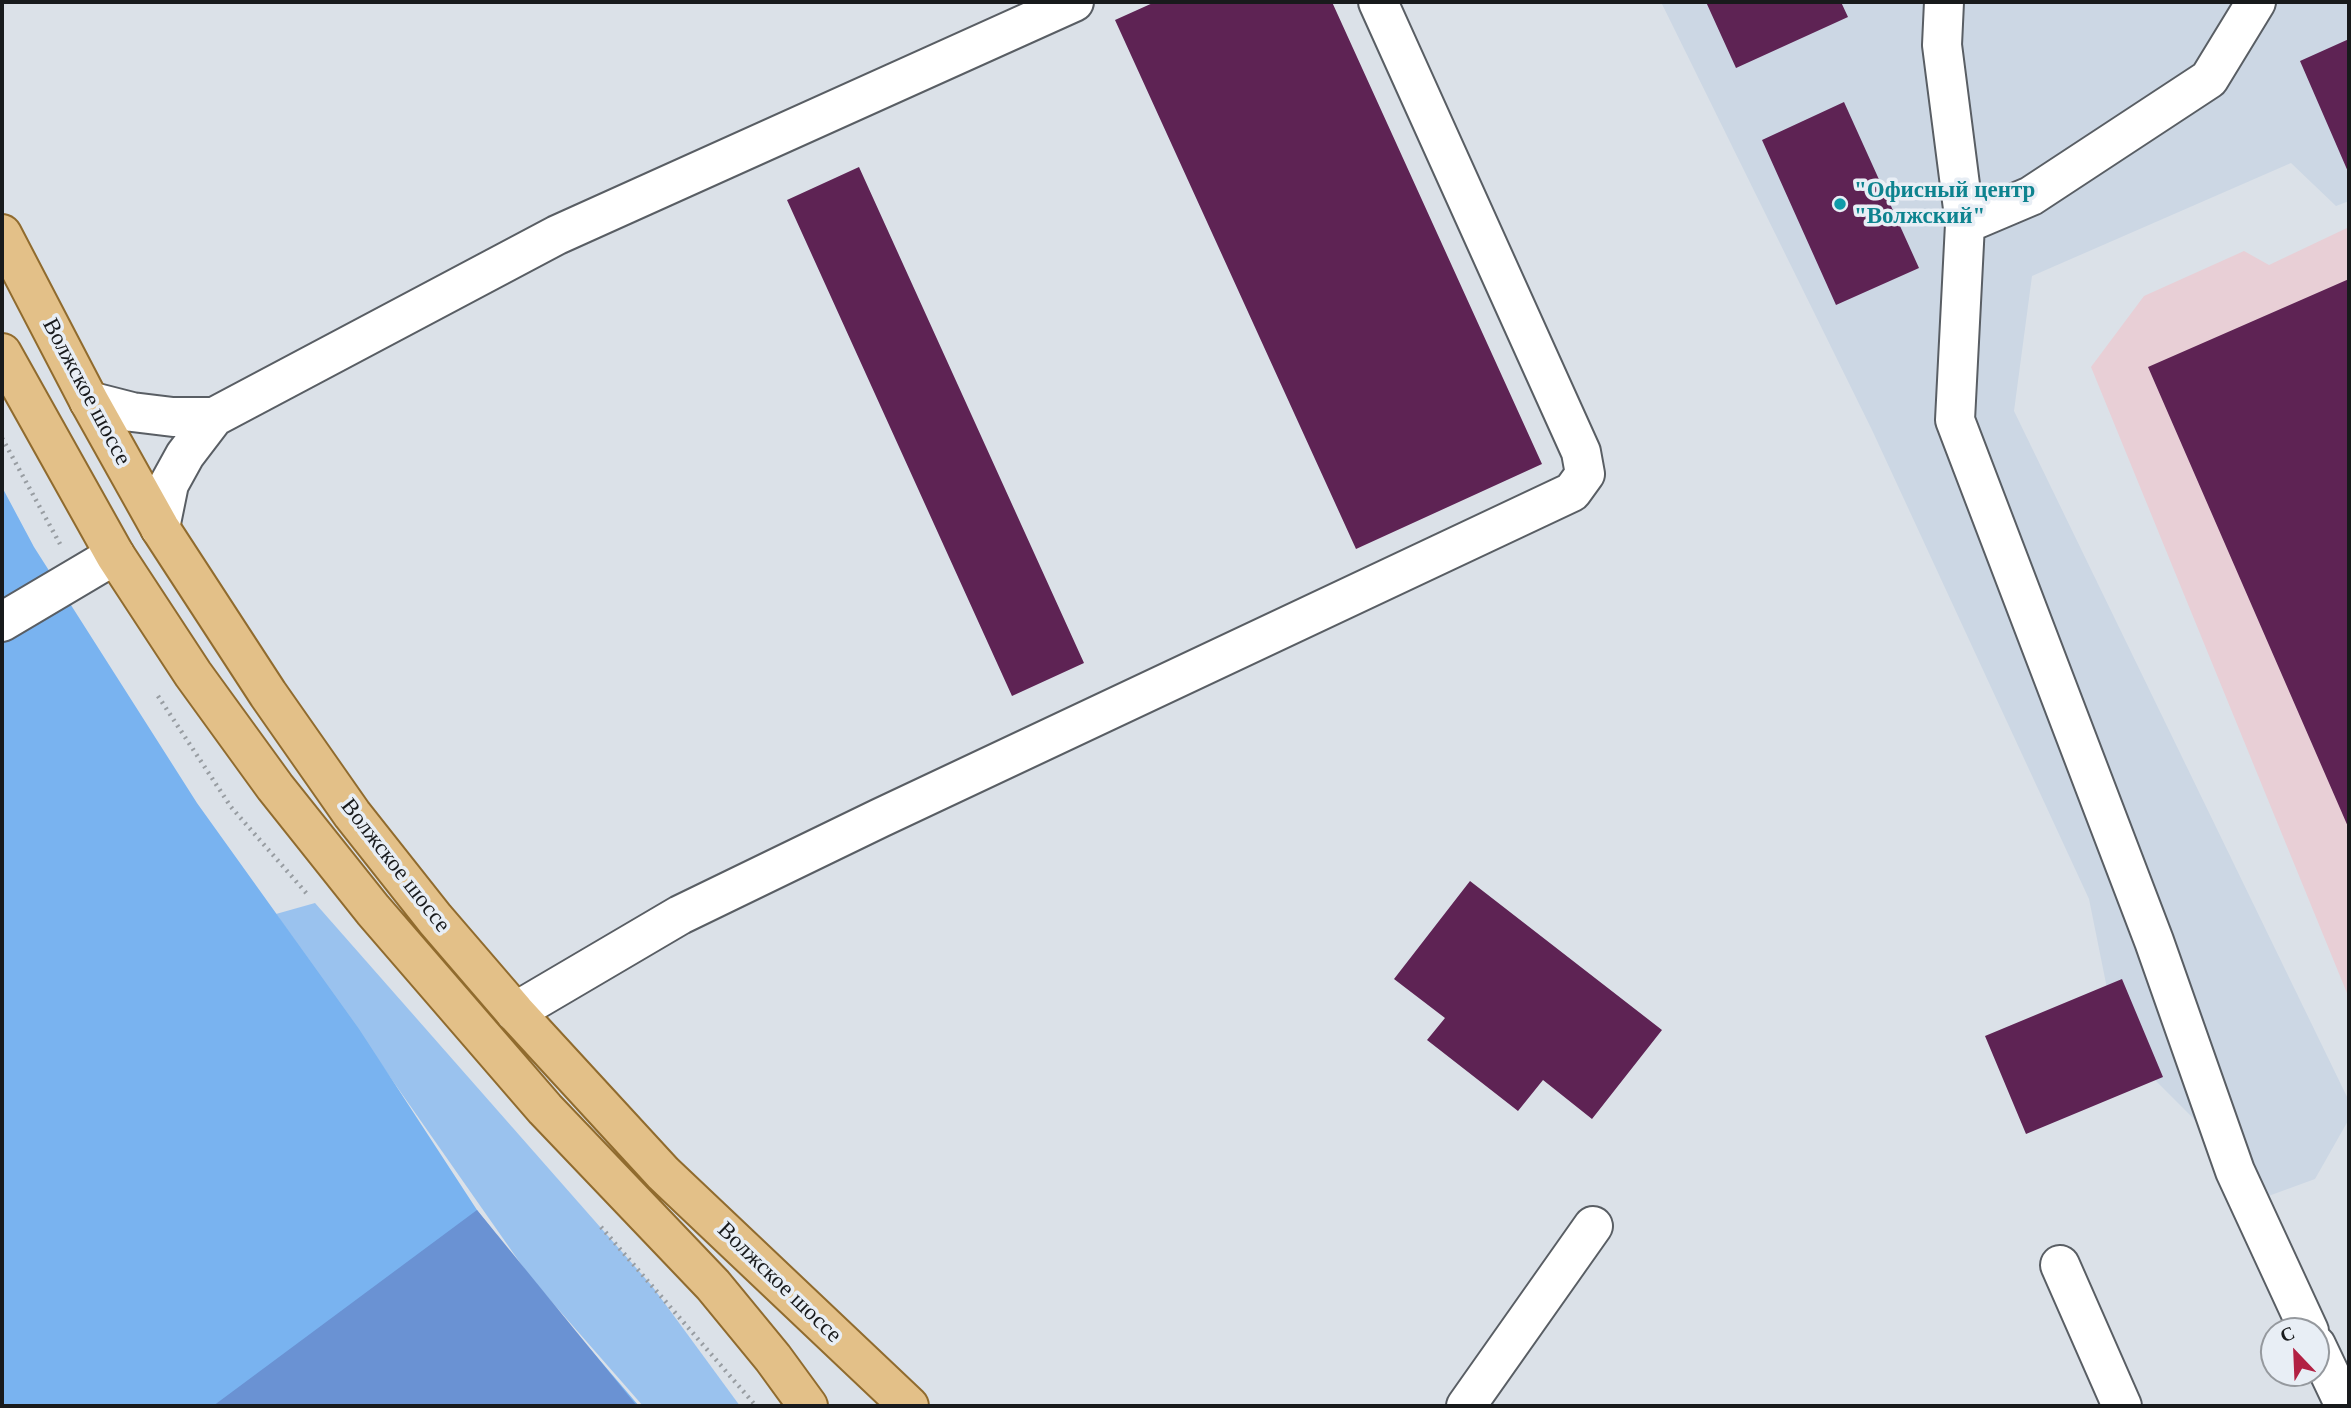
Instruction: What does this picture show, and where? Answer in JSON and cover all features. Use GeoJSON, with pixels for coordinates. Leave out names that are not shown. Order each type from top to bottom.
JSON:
{"type":"FeatureCollection","features":[{"type":"Feature","properties":{"kind":"main road","name":"Волжское шоссе"},"geometry":{"type":"LineString","coordinates":[[2,234],[89,401],[160,528],[268,694],[352,814],[435,919],[515,1013],[663,1173],[909,1406]]}},
{"type":"Feature","properties":{"kind":"main road","name":"Волжское шоссе"},"geometry":{"type":"LineString","coordinates":[[2,353],[116,555],[218,708],[275,787],[373,910],[545,1109],[713,1285],[774,1358],[808,1406]]}},
{"type":"Feature","properties":{"kind":"street"},"geometry":{"type":"LineString","coordinates":[[160,528],[169,484],[185,456],[214,417],[557,235],[1074,2]]}},
{"type":"Feature","properties":{"kind":"street"},"geometry":{"type":"LineString","coordinates":[[515,1013],[680,915],[1572,492],[1585,474],[1581,452],[1378,2]]}},
{"type":"Feature","properties":{"kind":"street"},"geometry":{"type":"LineString","coordinates":[[1944,2],[1941,44],[1965,224],[1955,419],[2154,941],[2235,1171],[2303,1317]]}},
{"type":"Feature","properties":{"kind":"street"},"geometry":{"type":"LineString","coordinates":[[1965,224],[2031,196],[2209,79],[2256,2]]}},
{"type":"Feature","properties":{"kind":"street"},"geometry":{"type":"LineString","coordinates":[[89,401],[132,412],[173,417],[214,417]]}},
{"type":"Feature","properties":{"kind":"street"},"geometry":{"type":"LineString","coordinates":[[2,622],[116,555]]}},
{"type":"Feature","properties":{"kind":"street"},"geometry":{"type":"LineString","coordinates":[[1466,1406],[1593,1226]]}},
{"type":"Feature","properties":{"kind":"street"},"geometry":{"type":"LineString","coordinates":[[2060,1265],[2122,1406]]}},
{"type":"Feature","properties":{"kind":"street"},"geometry":{"type":"LineString","coordinates":[[2330,1374],[2345,1406]]}},
{"type":"Feature","properties":{"kind":"shaded area","name":"\"Офисный центр \"Волжский\""},"geometry":{"type":"Polygon","coordinates":[[[1661,2],[2349,2],[2349,201],[2336,206],[2291,163],[2032,276],[2014,411],[2349,1101],[2349,1119],[2315,1179],[2263,1198],[2193,1118],[2118,1043],[2089,899],[1872,430],[1661,2]]]}},
{"type":"Feature","properties":{"kind":"shaded area"},"geometry":{"type":"Polygon","coordinates":[[[2349,227],[2349,998],[2091,367],[2144,296],[2244,251],[2269,265],[2349,227]]]}},
{"type":"Feature","properties":{"kind":"shaded area"},"geometry":{"type":"Polygon","coordinates":[[[2,487],[34,547],[197,803],[359,1029],[477,1210],[544,1295],[639,1406],[2,1406],[2,487]]]}},
{"type":"Feature","properties":{"kind":"shaded area"},"geometry":{"type":"Polygon","coordinates":[[[315,903],[652,1286],[740,1406],[643,1406],[530,1277],[276,914],[315,903]]]}},
{"type":"Feature","properties":{"kind":"shaded area"},"geometry":{"type":"Polygon","coordinates":[[[477,1210],[637,1406],[213,1406],[477,1210]]]}},
{"type":"Feature","properties":{"kind":"building"},"geometry":{"type":"Polygon","coordinates":[[[1155,2],[1332,2],[1542,464],[1356,549],[1115,20],[1155,2]]]}},
{"type":"Feature","properties":{"kind":"building"},"geometry":{"type":"Polygon","coordinates":[[[1706,2],[1841,2],[1848,17],[1736,68],[1706,2]]]}},
{"type":"Feature","properties":{"kind":"building"},"geometry":{"type":"Polygon","coordinates":[[[2349,39],[2349,174],[2300,61],[2349,39]]]}},
{"type":"Feature","properties":{"kind":"building","name":"\"Офисный центр \"Волжский\""},"geometry":{"type":"Polygon","coordinates":[[[1844,102],[1919,268],[1836,305],[1762,140],[1844,102]]]}},
{"type":"Feature","properties":{"kind":"building"},"geometry":{"type":"Polygon","coordinates":[[[859,167],[1084,663],[1012,696],[787,200],[859,167]]]}},
{"type":"Feature","properties":{"kind":"building"},"geometry":{"type":"Polygon","coordinates":[[[2349,279],[2349,829],[2148,367],[2349,279]]]}},
{"type":"Feature","properties":{"kind":"building"},"geometry":{"type":"Polygon","coordinates":[[[1470,881],[1662,1030],[1592,1119],[1543,1080],[1518,1111],[1427,1040],[1445,1018],[1394,979],[1470,881]]]}},
{"type":"Feature","properties":{"kind":"building"},"geometry":{"type":"Polygon","coordinates":[[[2122,979],[2163,1077],[2026,1134],[1985,1036],[2122,979]]]}},
{"type":"Feature","properties":{"kind":"place","name":"\"Офисный центр \"Волжский\""},"geometry":{"type":"Point","coordinates":[1840,204]}}]}
